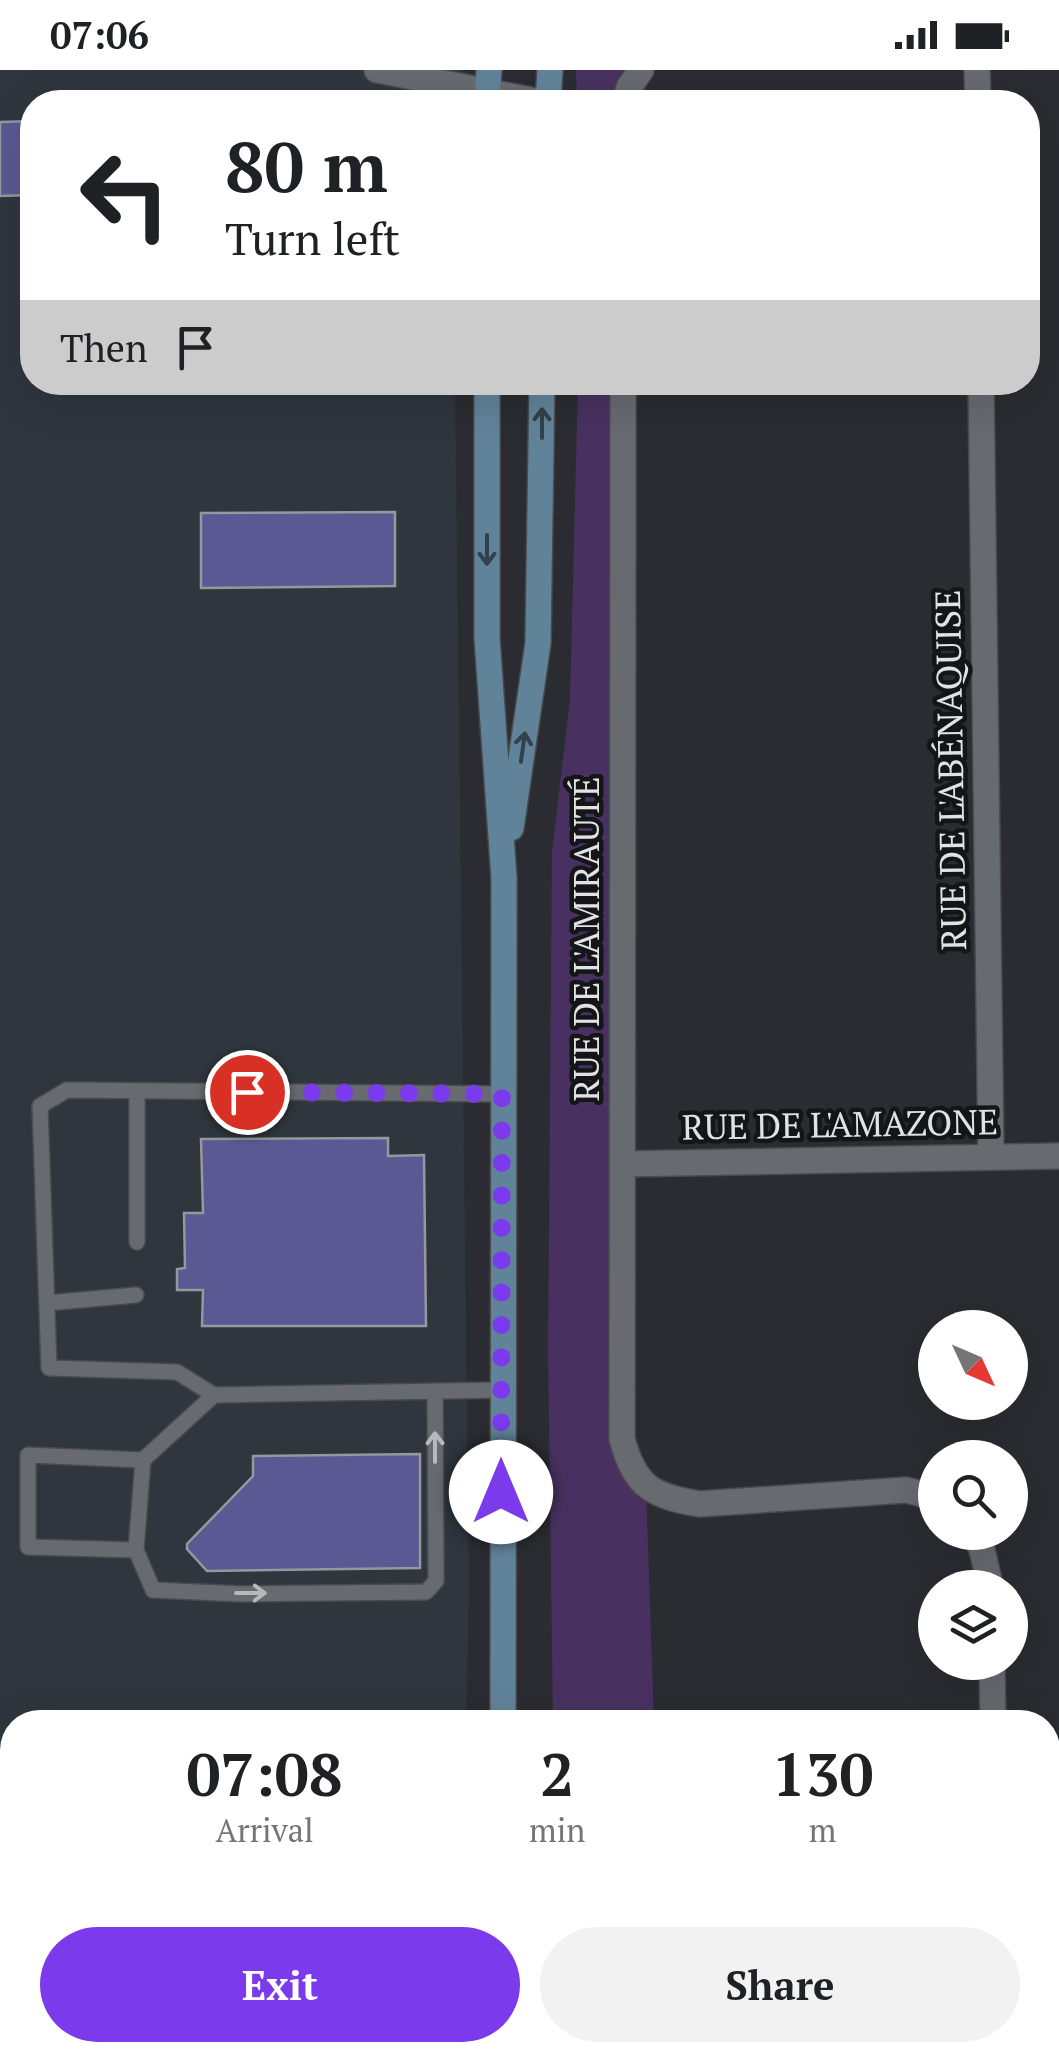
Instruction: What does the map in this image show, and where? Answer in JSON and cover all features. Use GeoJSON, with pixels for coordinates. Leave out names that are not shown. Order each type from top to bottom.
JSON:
{"type":"FeatureCollection","features":[{"type":"Feature","properties":{"kind":"main road"},"geometry":{"type":"LineString","coordinates":[[487,395],[487,638],[504,878],[503,1710]]}},
{"type":"Feature","properties":{"kind":"main road"},"geometry":{"type":"LineString","coordinates":[[504,878],[538,643],[542,395]]}},
{"type":"Feature","properties":{"kind":"street"},"geometry":{"type":"LineString","coordinates":[[377,70],[488,88]]}},
{"type":"Feature","properties":{"kind":"street","name":"RUE DE L'AMIRAUTÉ"},"geometry":{"type":"LineString","coordinates":[[623,395],[622,1438],[629,1465],[646,1488],[672,1499],[700,1504],[906,1490],[918,1493]]}},
{"type":"Feature","properties":{"kind":"street","name":"RUE DE L'ABÉNAQUISE"},"geometry":{"type":"LineString","coordinates":[[981,395],[991,1157]]}},
{"type":"Feature","properties":{"kind":"street","name":"RUE DE L'AMAZONE"},"geometry":{"type":"LineString","coordinates":[[622,1164],[1059,1156]]}},
{"type":"Feature","properties":{"kind":"street"},"geometry":{"type":"LineString","coordinates":[[993,1680],[994,1710]]}},
{"type":"Feature","properties":{"kind":"lane"},"geometry":{"type":"LineString","coordinates":[[502,1094],[66,1090],[40,1106],[50,1368],[177,1372],[214,1395],[502,1390]]}},
{"type":"Feature","properties":{"kind":"lane"},"geometry":{"type":"LineString","coordinates":[[137,1091],[138,1242]]}},
{"type":"Feature","properties":{"kind":"lane"},"geometry":{"type":"LineString","coordinates":[[46,1303],[136,1295]]}},
{"type":"Feature","properties":{"kind":"lane"},"geometry":{"type":"LineString","coordinates":[[214,1395],[143,1460],[136,1550],[153,1590],[241,1594],[426,1592],[436,1582],[434,1391]]}},
{"type":"Feature","properties":{"kind":"lane"},"geometry":{"type":"LineString","coordinates":[[136,1550],[28,1547],[28,1454],[143,1460]]}},
{"type":"Feature","properties":{"kind":"shaded area"},"geometry":{"type":"Polygon","coordinates":[[[0,70],[462,70],[461,90],[20,90],[20,395],[455,395],[469,1589],[466,1710],[0,1710],[0,70]]]}},
{"type":"Feature","properties":{"kind":"shaded area"},"geometry":{"type":"Polygon","coordinates":[[[576,70],[630,70],[627,90],[577,90],[576,70]]]}},
{"type":"Feature","properties":{"kind":"shaded area"},"geometry":{"type":"Polygon","coordinates":[[[578,395],[623,395],[622,1438],[646,1488],[654,1710],[553,1710],[548,1352],[552,851],[570,700],[578,395]]]}},
{"type":"Feature","properties":{"kind":"building"},"geometry":{"type":"Polygon","coordinates":[[[20,121],[20,195],[0,196],[0,122],[20,121]]]}},
{"type":"Feature","properties":{"kind":"building"},"geometry":{"type":"Polygon","coordinates":[[[395,512],[395,586],[201,588],[201,513],[395,512]]]}},
{"type":"Feature","properties":{"kind":"building"},"geometry":{"type":"Polygon","coordinates":[[[388,1138],[388,1156],[424,1155],[426,1326],[202,1326],[203,1290],[177,1290],[177,1269],[185,1268],[184,1213],[203,1213],[201,1139],[388,1138]]]}},
{"type":"Feature","properties":{"kind":"building"},"geometry":{"type":"Polygon","coordinates":[[[420,1454],[420,1568],[207,1571],[187,1549],[187,1544],[253,1476],[253,1456],[420,1454]]]}},
{"type":"Feature","properties":{"kind":"route"},"geometry":{"type":"LineString","coordinates":[[247,1092],[502,1094],[501,1492]]}}]}
